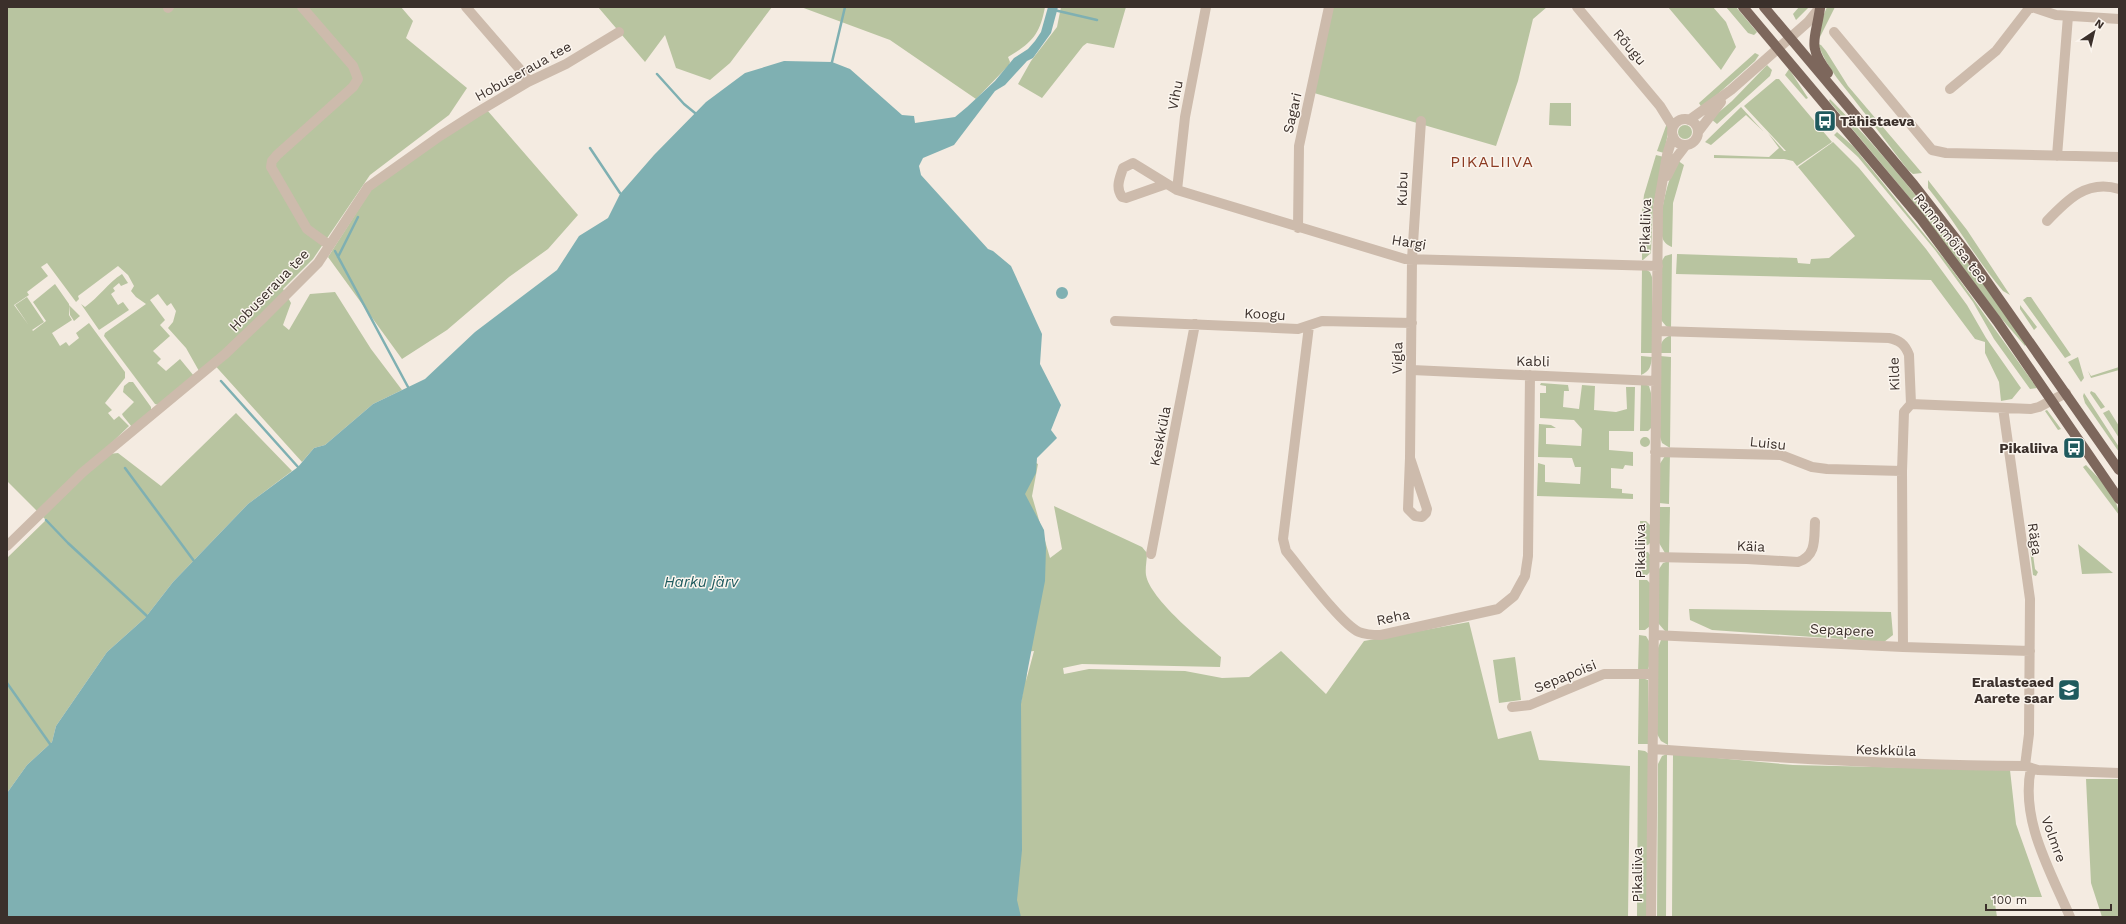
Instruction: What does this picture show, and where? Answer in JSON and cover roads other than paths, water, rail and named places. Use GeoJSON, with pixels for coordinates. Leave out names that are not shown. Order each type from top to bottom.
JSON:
{"type":"FeatureCollection","features":[{"type":"Feature","properties":{"kind":"main road","name":"Rannamõisa tee"},"geometry":{"type":"LineString","coordinates":[[1743,7],[1921,219],[1997,321],[2053,400],[2119,499]]}},
{"type":"Feature","properties":{"kind":"main road","name":"Rannamõisa tee"},"geometry":{"type":"LineString","coordinates":[[1764,7],[1837,92],[1966,253],[2119,470]]}},
{"type":"Feature","properties":{"kind":"main road"},"geometry":{"type":"LineString","coordinates":[[1820,8],[1815,26],[1815,50],[1821,64],[1835,82],[1837,92]]}},
{"type":"Feature","properties":{"kind":"street"},"geometry":{"type":"LineString","coordinates":[[302,7],[353,66],[358,79],[353,87],[277,155],[272,161],[271,167],[307,229],[329,245]]}},
{"type":"Feature","properties":{"kind":"street"},"geometry":{"type":"LineString","coordinates":[[466,7],[524,74],[528,82]]}},
{"type":"Feature","properties":{"kind":"street","name":"Vihu"},"geometry":{"type":"LineString","coordinates":[[1177,190],[1185,117],[1206,7]]}},
{"type":"Feature","properties":{"kind":"street","name":"Sagari"},"geometry":{"type":"LineString","coordinates":[[1298,228],[1300,146],[1329,7]]}},
{"type":"Feature","properties":{"kind":"street","name":"Rõugu"},"geometry":{"type":"LineString","coordinates":[[1577,7],[1660,106],[1673,132]]}},
{"type":"Feature","properties":{"kind":"street"},"geometry":{"type":"LineString","coordinates":[[1950,89],[1996,51],[2031,7],[2046,13],[2074,13],[2119,19]]}},
{"type":"Feature","properties":{"kind":"street","name":"Pikaliiva"},"geometry":{"type":"LineString","coordinates":[[1651,917],[1655,381],[1658,331],[1658,206],[1667,155],[1673,132],[1686,120],[1731,90],[1808,22],[1820,8]]}},
{"type":"Feature","properties":{"kind":"street"},"geometry":{"type":"LineString","coordinates":[[2058,156],[2074,13]]}},
{"type":"Feature","properties":{"kind":"street","name":"Hobuseraua tee"},"geometry":{"type":"LineString","coordinates":[[7,546],[83,472],[224,355],[318,263],[368,187],[440,136],[528,82],[566,64],[619,32]]}},
{"type":"Feature","properties":{"kind":"street"},"geometry":{"type":"LineString","coordinates":[[1834,32],[1932,150],[1946,153],[2119,157]]}},
{"type":"Feature","properties":{"kind":"street","name":"Pikaliiva"},"geometry":{"type":"LineString","coordinates":[[1662,185],[1676,158],[1686,145],[1695,140],[1698,132],[1731,90]]}},
{"type":"Feature","properties":{"kind":"street","name":"Rõugu"},"geometry":{"type":"LineString","coordinates":[[1660,106],[1686,120]]}},
{"type":"Feature","properties":{"kind":"street"},"geometry":{"type":"LineString","coordinates":[[1686,120],[1696,124],[1698,132]]}},
{"type":"Feature","properties":{"kind":"street","name":"Kubu"},"geometry":{"type":"LineString","coordinates":[[1412,259],[1421,121]]}},
{"type":"Feature","properties":{"kind":"street"},"geometry":{"type":"LineString","coordinates":[[1673,132],[1678,143],[1686,145]]}},
{"type":"Feature","properties":{"kind":"street","name":"Hargi"},"geometry":{"type":"LineString","coordinates":[[1166,184],[1126,198],[1122,197],[1119,192],[1118,184],[1123,168],[1133,163],[1177,190],[1298,228],[1412,259],[1658,266]]}},
{"type":"Feature","properties":{"kind":"street"},"geometry":{"type":"LineString","coordinates":[[2047,221],[2071,197],[2086,189],[2102,186],[2119,189]]}},
{"type":"Feature","properties":{"kind":"street","name":"Vigla"},"geometry":{"type":"LineString","coordinates":[[1410,458],[1427,509],[1426,514],[1422,517],[1415,516],[1408,509],[1412,370],[1412,259]]}},
{"type":"Feature","properties":{"kind":"street","name":"Koogu"},"geometry":{"type":"LineString","coordinates":[[1115,321],[1298,329],[1322,321],[1412,323]]}},
{"type":"Feature","properties":{"kind":"street","name":"Keskküla"},"geometry":{"type":"LineString","coordinates":[[1151,554],[1195,324]]}},
{"type":"Feature","properties":{"kind":"street","name":"Reha"},"geometry":{"type":"LineString","coordinates":[[1309,326],[1283,539],[1286,551],[1341,618],[1358,632],[1368,635],[1381,635],[1498,609],[1514,596],[1525,576],[1528,556],[1530,375]]}},
{"type":"Feature","properties":{"kind":"street","name":"Kilde"},"geometry":{"type":"LineString","coordinates":[[1658,331],[1897,340],[1906,347],[1909,354],[1911,404],[1904,412],[1902,471],[1903,647]]}},
{"type":"Feature","properties":{"kind":"street","name":"Kabli"},"geometry":{"type":"LineString","coordinates":[[1412,370],[1655,381]]}},
{"type":"Feature","properties":{"kind":"street"},"geometry":{"type":"LineString","coordinates":[[1911,404],[2031,409],[2066,393]]}},
{"type":"Feature","properties":{"kind":"street","name":"Räga"},"geometry":{"type":"LineString","coordinates":[[2003,408],[2030,599],[2028,767]]}},
{"type":"Feature","properties":{"kind":"street","name":"Luisu"},"geometry":{"type":"LineString","coordinates":[[1655,452],[1781,455],[1812,467],[1827,469],[1902,471]]}},
{"type":"Feature","properties":{"kind":"street","name":"Käia"},"geometry":{"type":"LineString","coordinates":[[1654,557],[1748,559],[1798,562],[1805,560],[1811,554],[1815,522]]}},
{"type":"Feature","properties":{"kind":"street","name":"Sepapere"},"geometry":{"type":"LineString","coordinates":[[1654,635],[1903,647],[2030,651]]}},
{"type":"Feature","properties":{"kind":"street","name":"Sepapoisi"},"geometry":{"type":"LineString","coordinates":[[1512,707],[1530,705],[1604,674],[1653,674]]}},
{"type":"Feature","properties":{"kind":"street","name":"Keskküla"},"geometry":{"type":"LineString","coordinates":[[1653,749],[1760,758],[1884,764],[2028,767],[2042,770],[2119,773]]}},
{"type":"Feature","properties":{"kind":"street","name":"Volmre"},"geometry":{"type":"LineString","coordinates":[[2028,767],[2028,800],[2032,822],[2038,841],[2070,917]]}},
{"type":"Feature","properties":{"kind":"water","name":"Harku järv"},"geometry":{"type":"Polygon","coordinates":[[[1048,7],[1058,7],[1051,33],[1033,58],[1027,61],[1005,85],[995,91],[954,145],[923,158],[919,166],[921,175],[988,249],[993,251],[1011,266],[1042,334],[1040,364],[1061,405],[1051,430],[1057,438],[1037,458],[1036,473],[1025,494],[1044,530],[1046,548],[1045,581],[1021,704],[1022,850],[1017,900],[1021,917],[7,917],[7,793],[27,765],[52,742],[56,726],[107,652],[145,618],[173,582],[248,504],[298,467],[314,448],[325,445],[373,404],[425,379],[475,332],[557,270],[579,236],[608,218],[620,194],[654,155],[706,102],[745,73],[784,61],[832,62],[850,69],[902,115],[914,116],[915,123],[955,117],[995,81],[1014,58],[1028,49],[1035,41],[1041,32],[1048,7]]]}},
{"type":"Feature","properties":{"kind":"water"},"geometry":{"type":"Polygon","coordinates":[[[1062,287],[1066,289],[1068,293],[1066,297],[1062,299],[1058,297],[1056,293],[1058,289],[1062,287]]]}},
{"type":"Feature","properties":{"kind":"waterway"},"geometry":{"type":"LineString","coordinates":[[832,62],[845,7]]}},
{"type":"Feature","properties":{"kind":"waterway"},"geometry":{"type":"LineString","coordinates":[[1054,10],[1097,20]]}},
{"type":"Feature","properties":{"kind":"waterway"},"geometry":{"type":"LineString","coordinates":[[657,74],[684,104],[695,113]]}},
{"type":"Feature","properties":{"kind":"waterway"},"geometry":{"type":"LineString","coordinates":[[590,148],[620,193]]}},
{"type":"Feature","properties":{"kind":"waterway"},"geometry":{"type":"LineString","coordinates":[[338,257],[358,217]]}},
{"type":"Feature","properties":{"kind":"waterway"},"geometry":{"type":"LineString","coordinates":[[335,251],[408,387]]}},
{"type":"Feature","properties":{"kind":"waterway"},"geometry":{"type":"LineString","coordinates":[[221,381],[298,467]]}},
{"type":"Feature","properties":{"kind":"waterway"},"geometry":{"type":"LineString","coordinates":[[125,468],[194,561]]}},
{"type":"Feature","properties":{"kind":"waterway"},"geometry":{"type":"LineString","coordinates":[[46,520],[68,543],[147,616]]}},
{"type":"Feature","properties":{"kind":"waterway"},"geometry":{"type":"LineString","coordinates":[[7,683],[50,744]]}},
{"type":"Feature","properties":{"kind":"place","name":"Tähistaeva"},"geometry":{"type":"Point","coordinates":[1825,121]}},
{"type":"Feature","properties":{"kind":"place","name":"Pikaliiva"},"geometry":{"type":"Point","coordinates":[2074,448]}},
{"type":"Feature","properties":{"kind":"place","name":"Eralasteaed Aarete saar"},"geometry":{"type":"Point","coordinates":[2069,690]}},
{"type":"Feature","properties":{"kind":"district","name":"PIKALIIVA"},"geometry":{"type":"Point","coordinates":[1492,161]}}]}
